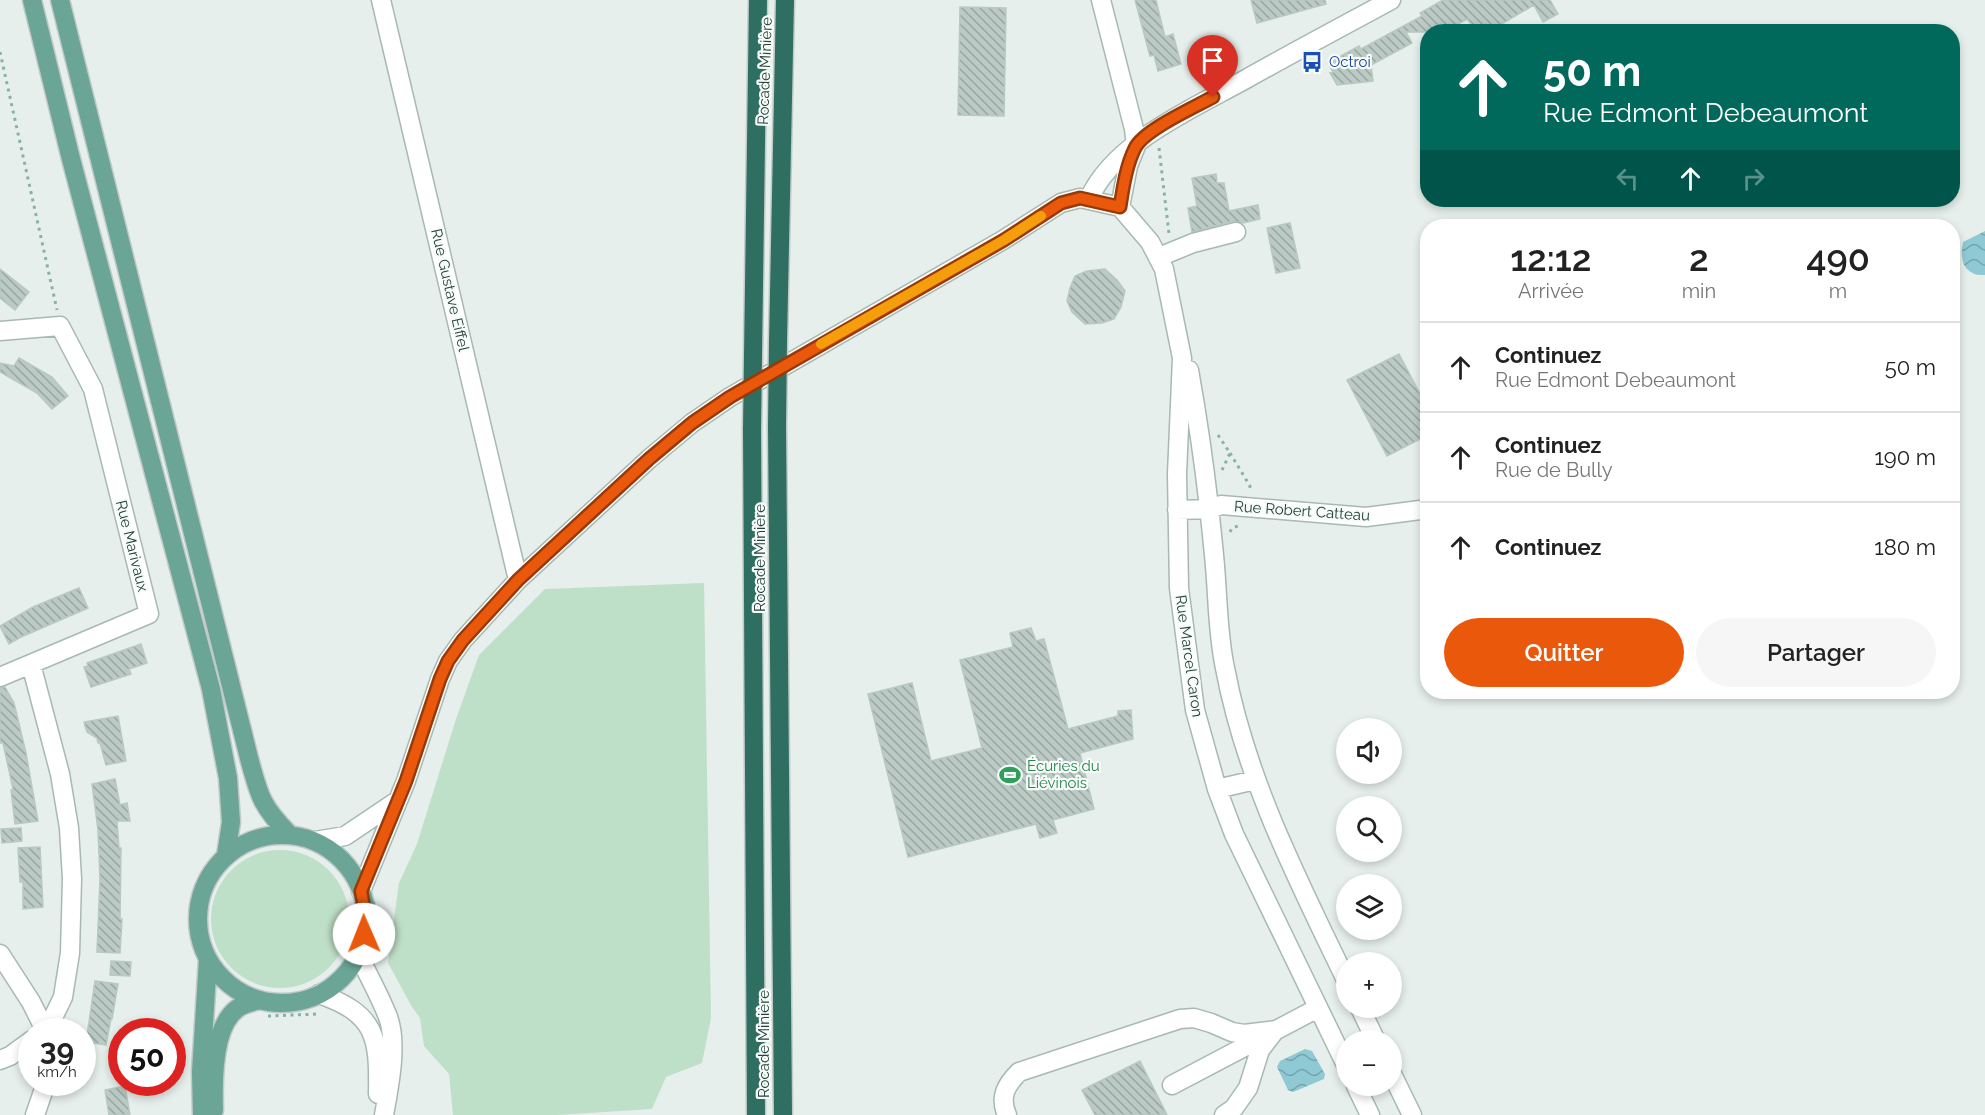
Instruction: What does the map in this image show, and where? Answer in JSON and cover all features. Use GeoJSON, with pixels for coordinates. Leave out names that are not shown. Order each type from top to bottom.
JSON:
{"type":"FeatureCollection","features":[{"type":"Feature","properties":{"kind":"highway","name":"Rocade Minière"},"geometry":{"type":"LineString","coordinates":[[756,1115],[752,429],[758,0]]}},
{"type":"Feature","properties":{"kind":"highway","name":"Rocade Minière"},"geometry":{"type":"LineString","coordinates":[[783,1115],[777,426],[785,0]]}},
{"type":"Feature","properties":{"kind":"main road"},"geometry":{"type":"LineString","coordinates":[[32,0],[70,159],[211,689],[228,777],[231,822],[226,855]]}},
{"type":"Feature","properties":{"kind":"main road"},"geometry":{"type":"LineString","coordinates":[[60,0],[249,758],[261,799],[270,815],[289,834]]}},
{"type":"Feature","properties":{"kind":"main road"},"geometry":{"type":"LineString","coordinates":[[214,1115],[216,1057],[223,1026],[238,1008],[260,1009],[280,1003],[300,1001],[319,994],[335,984],[363,952],[368,893],[344,861],[331,850],[315,841],[289,834],[266,836],[245,843],[226,855],[211,872],[201,893],[198,915],[200,938],[208,959],[221,977],[260,1009]]}},
{"type":"Feature","properties":{"kind":"main road"},"geometry":{"type":"LineString","coordinates":[[202,1115],[201,1072],[208,959]]}},
{"type":"Feature","properties":{"kind":"street","name":"Rue Gustave Eiffel"},"geometry":{"type":"LineString","coordinates":[[381,0],[518,580]]}},
{"type":"Feature","properties":{"kind":"street"},"geometry":{"type":"LineString","coordinates":[[368,893],[397,801],[448,661],[463,640],[518,580],[649,459],[692,423],[730,397],[1004,240],[1061,203],[1089,199],[1120,207],[1128,166],[1136,146],[1131,116],[1101,0]]}},
{"type":"Feature","properties":{"kind":"street"},"geometry":{"type":"LineString","coordinates":[[1089,199],[1096,183],[1114,162],[1153,130],[1391,0]]}},
{"type":"Feature","properties":{"kind":"street","name":"Rue Marcel Caron"},"geometry":{"type":"LineString","coordinates":[[1120,207],[1142,231],[1164,269],[1182,358],[1177,510],[1179,588],[1193,696],[1217,789],[1234,834],[1336,1045]]}},
{"type":"Feature","properties":{"kind":"street"},"geometry":{"type":"LineString","coordinates":[[1159,257],[1193,243],[1236,232]]}},
{"type":"Feature","properties":{"kind":"street"},"geometry":{"type":"LineString","coordinates":[[0,332],[60,327]]}},
{"type":"Feature","properties":{"kind":"street","name":"Rue Marivaux"},"geometry":{"type":"LineString","coordinates":[[0,677],[149,614],[93,389],[60,327]]}},
{"type":"Feature","properties":{"kind":"street","name":"Rue Marcel Caron"},"geometry":{"type":"LineString","coordinates":[[1182,358],[1188,366],[1204,458],[1219,630],[1233,705],[1255,780],[1289,862],[1336,958]]}},
{"type":"Feature","properties":{"kind":"street","name":"Rue Robert Catteau"},"geometry":{"type":"LineString","coordinates":[[1177,510],[1210,509],[1221,505],[1366,517],[1420,509]]}},
{"type":"Feature","properties":{"kind":"street"},"geometry":{"type":"LineString","coordinates":[[31,664],[60,774],[69,828],[72,879],[70,953],[63,998],[50,1018]]}},
{"type":"Feature","properties":{"kind":"street"},"geometry":{"type":"LineString","coordinates":[[1217,789],[1255,780]]}},
{"type":"Feature","properties":{"kind":"street"},"geometry":{"type":"LineString","coordinates":[[315,841],[345,836],[397,801]]}},
{"type":"Feature","properties":{"kind":"street"},"geometry":{"type":"LineString","coordinates":[[363,952],[389,1019],[392,1037],[391,1066],[384,1115]]}},
{"type":"Feature","properties":{"kind":"street"},"geometry":{"type":"LineString","coordinates":[[0,954],[31,1002],[36,1018]]}},
{"type":"Feature","properties":{"kind":"street"},"geometry":{"type":"LineString","coordinates":[[319,994],[341,1002],[357,1012],[372,1032],[377,1050],[377,1115]]}},
{"type":"Feature","properties":{"kind":"street"},"geometry":{"type":"LineString","coordinates":[[1172,1085],[1318,1008]]}},
{"type":"Feature","properties":{"kind":"street"},"geometry":{"type":"LineString","coordinates":[[1007,1115],[1004,1108],[1004,1091],[1019,1072],[1180,1019],[1194,1018],[1244,1034],[1276,1030]]}},
{"type":"Feature","properties":{"kind":"street"},"geometry":{"type":"LineString","coordinates":[[1224,1115],[1234,1108],[1248,1088],[1260,1050],[1276,1030]]}},
{"type":"Feature","properties":{"kind":"street"},"geometry":{"type":"LineString","coordinates":[[0,1060],[18,1050]]}},
{"type":"Feature","properties":{"kind":"street"},"geometry":{"type":"LineString","coordinates":[[1402,1094],[1412,1115]]}},
{"type":"Feature","properties":{"kind":"street"},"geometry":{"type":"LineString","coordinates":[[35,1115],[42,1096]]}},
{"type":"Feature","properties":{"kind":"street"},"geometry":{"type":"LineString","coordinates":[[1361,1096],[1370,1115]]}},
{"type":"Feature","properties":{"kind":"path"},"geometry":{"type":"LineString","coordinates":[[0,52],[60,327]]}},
{"type":"Feature","properties":{"kind":"path"},"geometry":{"type":"LineString","coordinates":[[1230,453],[1250,486]]}},
{"type":"Feature","properties":{"kind":"path"},"geometry":{"type":"LineString","coordinates":[[1227,537],[1232,528],[1248,523],[1248,506]]}},
{"type":"Feature","properties":{"kind":"path"},"geometry":{"type":"LineString","coordinates":[[363,952],[372,933],[372,913],[368,893]]}},
{"type":"Feature","properties":{"kind":"path"},"geometry":{"type":"LineString","coordinates":[[260,1009],[322,1014],[341,1002]]}},
{"type":"Feature","properties":{"kind":"green space"},"geometry":{"type":"Polygon","coordinates":[[[704,583],[711,1018],[702,1063],[666,1077],[652,1109],[557,1115],[453,1115],[449,1074],[424,1046],[420,1018],[388,963],[399,883],[417,844],[456,719],[479,655],[545,589],[704,583]]]}},
{"type":"Feature","properties":{"kind":"green space"},"geometry":{"type":"Polygon","coordinates":[[[280,850],[307,855],[319,861],[329,870],[338,880],[344,892],[349,919],[344,946],[338,958],[329,968],[319,977],[307,983],[280,988],[253,983],[241,977],[231,968],[222,958],[216,946],[211,919],[216,892],[222,880],[231,870],[241,861],[253,855],[280,850]]]}},
{"type":"Feature","properties":{"kind":"water"},"geometry":{"type":"Polygon","coordinates":[[[1985,231],[1985,275],[1978,275],[1965,266],[1962,255],[1963,242],[1985,231]]]}},
{"type":"Feature","properties":{"kind":"water"},"geometry":{"type":"Polygon","coordinates":[[[1305,1049],[1312,1051],[1325,1074],[1324,1079],[1293,1092],[1288,1090],[1277,1067],[1280,1061],[1305,1049]]]}},
{"type":"Feature","properties":{"kind":"building"},"geometry":{"type":"Polygon","coordinates":[[[1135,0],[1156,0],[1165,37],[1173,34],[1181,64],[1158,71],[1154,55],[1150,56],[1135,0]]]}},
{"type":"Feature","properties":{"kind":"building"},"geometry":{"type":"Polygon","coordinates":[[[1251,0],[1325,0],[1326,4],[1257,23],[1251,0]]]}},
{"type":"Feature","properties":{"kind":"building"},"geometry":{"type":"Polygon","coordinates":[[[1443,0],[1550,0],[1558,14],[1543,22],[1534,5],[1502,24],[1471,24],[1467,19],[1458,24],[1420,24],[1420,32],[1406,32],[1412,43],[1371,65],[1373,81],[1337,85],[1330,73],[1333,72],[1328,63],[1359,46],[1361,49],[1422,16],[1420,13],[1443,0]]]}},
{"type":"Feature","properties":{"kind":"building"},"geometry":{"type":"Polygon","coordinates":[[[960,7],[1006,8],[1004,116],[958,115],[960,7]]]}},
{"type":"Feature","properties":{"kind":"building"},"geometry":{"type":"Polygon","coordinates":[[[1216,174],[1217,183],[1224,183],[1229,211],[1258,205],[1260,219],[1243,223],[1233,221],[1192,232],[1188,208],[1197,206],[1192,178],[1216,174]]]}},
{"type":"Feature","properties":{"kind":"building"},"geometry":{"type":"Polygon","coordinates":[[[1290,223],[1300,268],[1276,273],[1267,228],[1290,223]]]}},
{"type":"Feature","properties":{"kind":"building"},"geometry":{"type":"Polygon","coordinates":[[[0,269],[29,292],[15,310],[0,298],[0,269]]]}},
{"type":"Feature","properties":{"kind":"building"},"geometry":{"type":"Polygon","coordinates":[[[1105,269],[1125,291],[1121,307],[1114,319],[1102,323],[1085,324],[1072,312],[1067,301],[1070,288],[1075,276],[1087,271],[1105,269]]]}},
{"type":"Feature","properties":{"kind":"building"},"geometry":{"type":"Polygon","coordinates":[[[1399,354],[1420,394],[1420,439],[1387,456],[1347,380],[1399,354]]]}},
{"type":"Feature","properties":{"kind":"building"},"geometry":{"type":"Polygon","coordinates":[[[19,358],[52,377],[68,396],[52,409],[37,393],[0,372],[0,363],[14,366],[19,358]]]}},
{"type":"Feature","properties":{"kind":"building"},"geometry":{"type":"Polygon","coordinates":[[[79,588],[88,608],[9,644],[0,626],[33,607],[79,588]]]}},
{"type":"Feature","properties":{"kind":"building"},"geometry":{"type":"Polygon","coordinates":[[[1031,628],[1036,641],[1044,639],[1068,729],[1118,716],[1118,711],[1131,710],[1133,739],[1080,753],[1094,809],[1053,820],[1057,833],[1040,838],[1036,824],[908,857],[868,694],[912,683],[931,761],[982,748],[960,660],[1013,647],[1010,633],[1031,628]]]}},
{"type":"Feature","properties":{"kind":"building"},"geometry":{"type":"Polygon","coordinates":[[[141,644],[147,663],[129,669],[131,674],[91,687],[84,667],[88,666],[87,663],[141,644]]]}},
{"type":"Feature","properties":{"kind":"building"},"geometry":{"type":"Polygon","coordinates":[[[5,687],[14,703],[38,821],[15,824],[11,790],[13,789],[3,743],[0,743],[0,688],[5,687]]]}},
{"type":"Feature","properties":{"kind":"building"},"geometry":{"type":"Polygon","coordinates":[[[118,716],[126,761],[106,765],[100,743],[97,738],[87,732],[84,722],[118,716]]]}},
{"type":"Feature","properties":{"kind":"building"},"geometry":{"type":"Polygon","coordinates":[[[115,779],[120,805],[127,803],[130,821],[117,821],[119,848],[121,848],[120,953],[97,952],[100,879],[98,830],[92,784],[115,779]]]}},
{"type":"Feature","properties":{"kind":"building"},"geometry":{"type":"Polygon","coordinates":[[[21,828],[22,841],[2,843],[1,829],[21,828]]]}},
{"type":"Feature","properties":{"kind":"building"},"geometry":{"type":"Polygon","coordinates":[[[40,847],[43,907],[23,909],[23,882],[20,882],[18,848],[40,847]]]}},
{"type":"Feature","properties":{"kind":"building"},"geometry":{"type":"Polygon","coordinates":[[[111,961],[131,962],[130,976],[110,975],[111,961]]]}},
{"type":"Feature","properties":{"kind":"building"},"geometry":{"type":"Polygon","coordinates":[[[95,981],[118,984],[112,1018],[108,1018],[106,1045],[96,1044],[96,1018],[90,1018],[95,981]]]}},
{"type":"Feature","properties":{"kind":"building"},"geometry":{"type":"Polygon","coordinates":[[[1140,1061],[1167,1115],[1095,1115],[1082,1090],[1140,1061]]]}},
{"type":"Feature","properties":{"kind":"building"},"geometry":{"type":"Polygon","coordinates":[[[108,1089],[108,1096],[127,1096],[130,1115],[109,1115],[105,1090],[108,1089]]]}},
{"type":"Feature","properties":{"kind":"slow traffic"},"geometry":{"type":"LineString","coordinates":[[821,344],[1004,240],[1041,216]]}},
{"type":"Feature","properties":{"kind":"place","name":"Octroi"},"geometry":{"type":"Point","coordinates":[1312,62]}},
{"type":"Feature","properties":{"kind":"place","name":"Écuries du Liévinois"},"geometry":{"type":"Point","coordinates":[1010,775]}},
{"type":"Feature","properties":{"kind":"route"},"geometry":{"type":"LineString","coordinates":[[364,934],[365,912],[361,891],[406,781],[440,679],[448,661],[463,640],[518,580],[649,459],[692,423],[730,397],[1004,240],[1061,203],[1080,198],[1120,207],[1128,166],[1136,146],[1153,130],[1213,97]]}}]}
